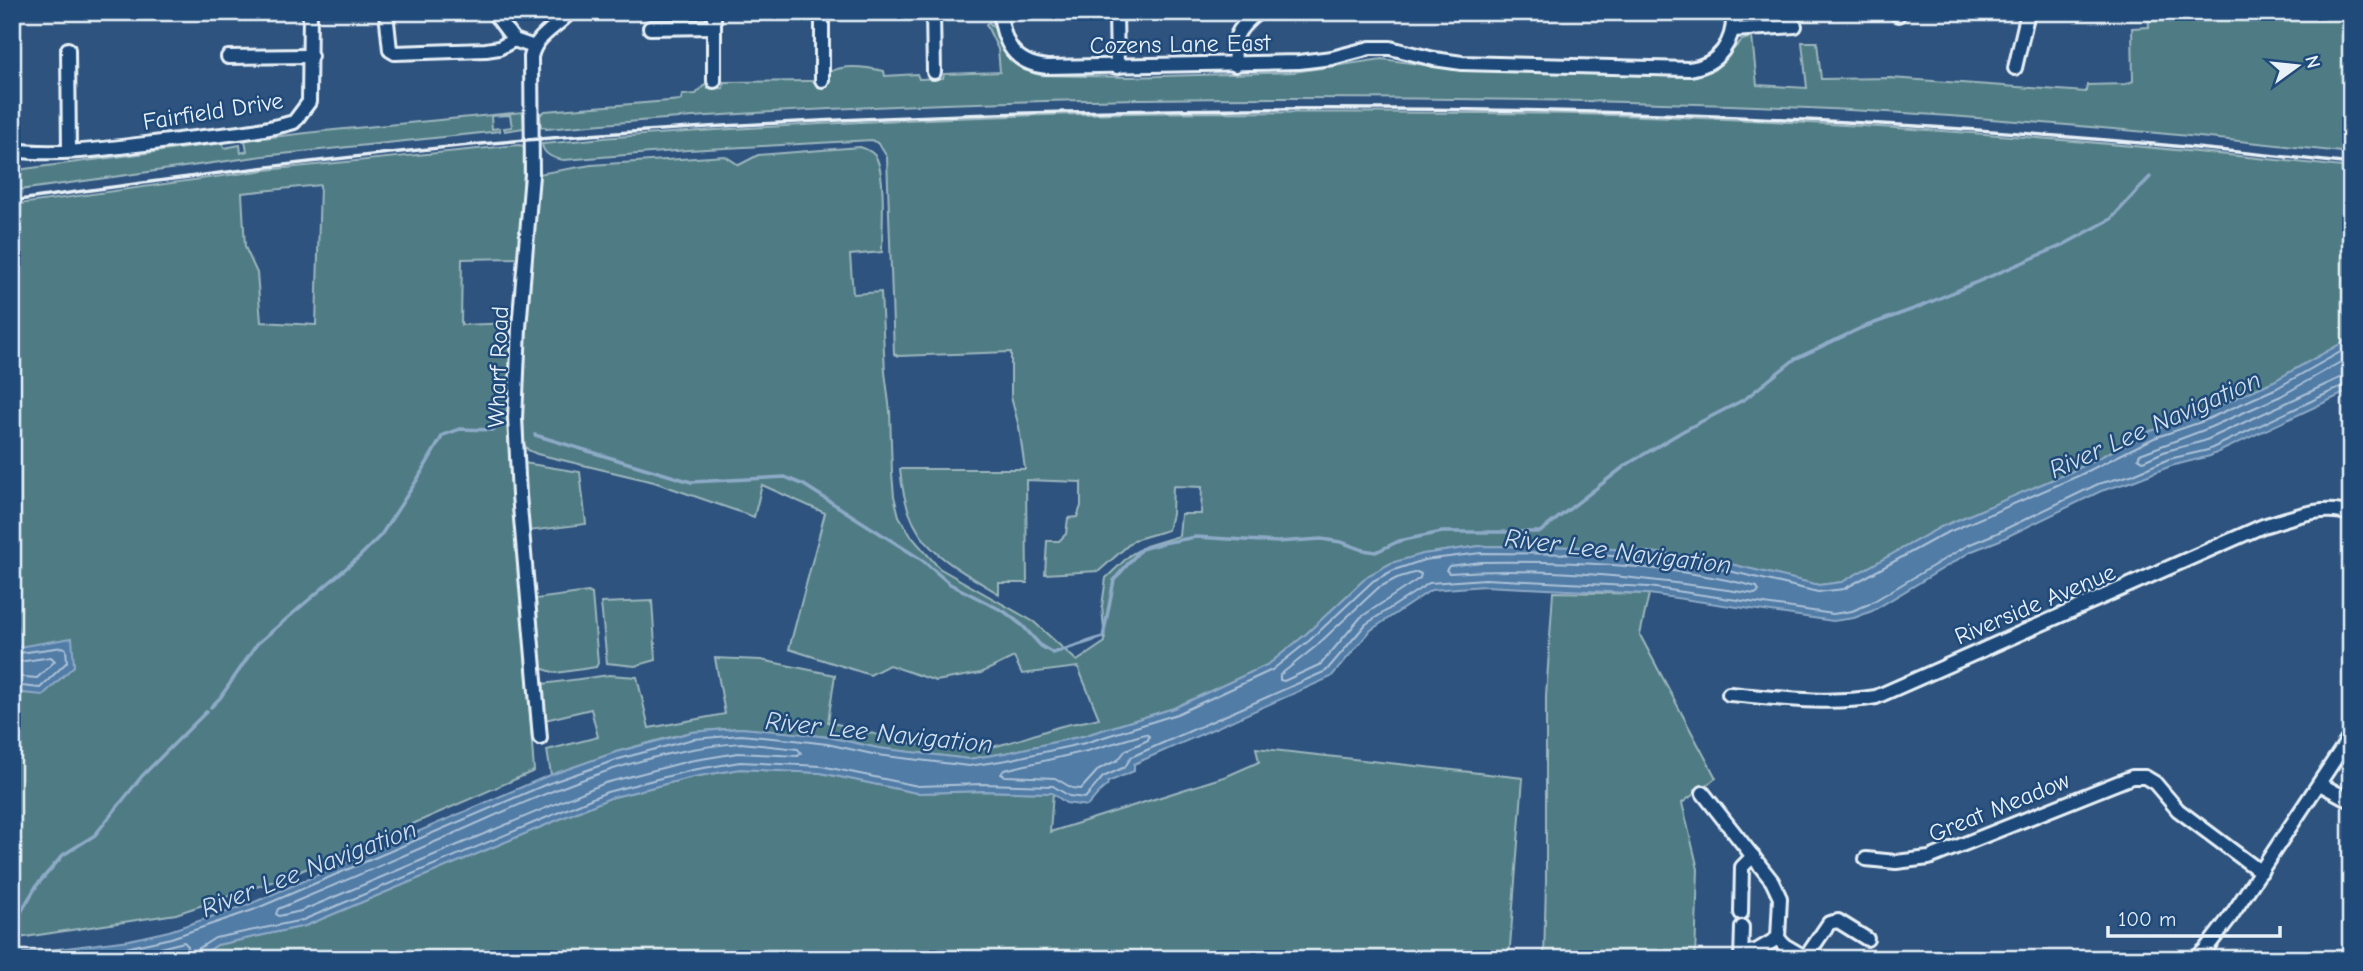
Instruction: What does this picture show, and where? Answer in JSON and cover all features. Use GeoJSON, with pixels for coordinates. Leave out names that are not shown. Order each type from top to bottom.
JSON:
{"type":"FeatureCollection","features":[{"type":"Feature","properties":{"kind":"street","name":"Fairfield Drive"},"geometry":{"type":"LineString","coordinates":[[12,150],[42,153],[69,151],[258,130],[294,122],[309,102],[310,12]]}},
{"type":"Feature","properties":{"kind":"street"},"geometry":{"type":"LineString","coordinates":[[386,12],[390,50],[395,53],[486,50],[499,48],[514,40]]}},
{"type":"Feature","properties":{"kind":"street"},"geometry":{"type":"LineString","coordinates":[[493,12],[514,40],[534,47],[540,38],[570,12]]}},
{"type":"Feature","properties":{"kind":"street"},"geometry":{"type":"LineString","coordinates":[[714,12],[714,80]]}},
{"type":"Feature","properties":{"kind":"street"},"geometry":{"type":"LineString","coordinates":[[822,80],[822,12],[831,12]]}},
{"type":"Feature","properties":{"kind":"street"},"geometry":{"type":"LineString","coordinates":[[933,12],[934,72]]}},
{"type":"Feature","properties":{"kind":"street","name":"Cozens Lane East"},"geometry":{"type":"LineString","coordinates":[[1000,12],[1003,35],[1008,45],[1019,57],[1033,65],[1047,67],[1300,62],[1332,58],[1370,48],[1390,48],[1434,60],[1462,63],[1689,69],[1703,66],[1716,58],[1728,45],[1733,30]]}},
{"type":"Feature","properties":{"kind":"street"},"geometry":{"type":"LineString","coordinates":[[1116,12],[1117,67]]}},
{"type":"Feature","properties":{"kind":"street"},"geometry":{"type":"LineString","coordinates":[[1235,65],[1236,36],[1242,25],[1258,12]]}},
{"type":"Feature","properties":{"kind":"street"},"geometry":{"type":"LineString","coordinates":[[1733,12],[1733,30],[1795,26]]}},
{"type":"Feature","properties":{"kind":"street"},"geometry":{"type":"LineString","coordinates":[[2015,68],[2028,12]]}},
{"type":"Feature","properties":{"kind":"street"},"geometry":{"type":"LineString","coordinates":[[650,28],[714,27]]}},
{"type":"Feature","properties":{"kind":"street","name":"Wharf Road"},"geometry":{"type":"LineString","coordinates":[[534,47],[531,69],[532,175],[519,328],[515,418],[540,738]]}},
{"type":"Feature","properties":{"kind":"street"},"geometry":{"type":"LineString","coordinates":[[68,49],[69,151]]}},
{"type":"Feature","properties":{"kind":"street","name":"Fairfield Drive"},"geometry":{"type":"LineString","coordinates":[[228,57],[311,56]]}},
{"type":"Feature","properties":{"kind":"street","name":"Riverside Avenue"},"geometry":{"type":"LineString","coordinates":[[1729,694],[1833,700],[1875,697],[2263,526],[2307,514],[2328,512],[2351,515]]}},
{"type":"Feature","properties":{"kind":"street"},"geometry":{"type":"LineString","coordinates":[[2205,956],[2351,734]]}},
{"type":"Feature","properties":{"kind":"street","name":"Great Meadow"},"geometry":{"type":"LineString","coordinates":[[1866,859],[1896,862],[1928,858],[2132,776],[2145,777],[2155,783],[2178,810],[2261,872]]}},
{"type":"Feature","properties":{"kind":"street"},"geometry":{"type":"LineString","coordinates":[[2320,784],[2351,801]]}},
{"type":"Feature","properties":{"kind":"street"},"geometry":{"type":"LineString","coordinates":[[1703,793],[1772,881],[1780,898],[1778,938],[1784,945],[1807,958],[1829,923],[1838,921],[1867,939]]}},
{"type":"Feature","properties":{"kind":"street"},"geometry":{"type":"LineString","coordinates":[[1741,913],[1742,867],[1753,856]]}},
{"type":"Feature","properties":{"kind":"street"},"geometry":{"type":"LineString","coordinates":[[1742,927],[1742,956],[1778,938]]}},
{"type":"Feature","properties":{"kind":"green space"},"geometry":{"type":"Polygon","coordinates":[[[2351,12],[2351,153],[2012,120],[1808,108],[1549,100],[1290,98],[1010,102],[731,114],[546,129],[541,127],[540,115],[545,111],[681,100],[682,95],[696,94],[708,81],[708,89],[723,88],[724,82],[816,81],[816,85],[829,84],[830,72],[848,67],[884,71],[885,76],[917,74],[919,79],[943,78],[944,74],[1000,72],[998,49],[986,24],[989,22],[1012,61],[1024,70],[1040,75],[1129,77],[1294,72],[1382,59],[1461,70],[1691,77],[1714,70],[1742,40],[1752,37],[1757,85],[1807,88],[1802,42],[1817,42],[1821,79],[1891,78],[2086,92],[2087,85],[2126,84],[2133,81],[2132,28],[2149,27],[2148,14],[2351,12]]]}},
{"type":"Feature","properties":{"kind":"green space"},"geometry":{"type":"Polygon","coordinates":[[[523,112],[524,128],[505,131],[504,128],[512,127],[510,115],[491,116],[492,129],[500,128],[500,131],[263,156],[12,191],[12,171],[24,169],[223,143],[224,148],[240,145],[241,153],[247,151],[245,140],[523,112]]]}},
{"type":"Feature","properties":{"kind":"green space"},"geometry":{"type":"Polygon","coordinates":[[[1223,112],[1575,114],[1769,121],[1963,132],[2351,168],[2351,338],[2274,381],[2198,415],[2151,431],[2075,470],[1941,527],[1842,582],[1819,585],[1726,563],[1669,554],[1589,547],[1480,546],[1423,554],[1369,575],[1305,635],[1269,664],[1174,708],[1083,736],[969,759],[878,748],[828,737],[741,728],[725,729],[667,738],[616,752],[551,775],[547,750],[598,737],[591,709],[545,720],[542,684],[609,675],[637,677],[649,728],[725,714],[715,658],[761,660],[835,675],[828,722],[939,748],[986,748],[1099,718],[1078,667],[1022,674],[1014,657],[981,673],[936,681],[889,665],[870,675],[789,649],[825,513],[762,485],[754,517],[654,482],[528,450],[524,444],[521,361],[538,174],[591,165],[725,156],[739,165],[758,155],[860,147],[872,153],[877,159],[882,179],[882,252],[850,255],[853,294],[881,292],[892,473],[899,516],[911,536],[939,568],[1034,622],[1077,661],[1105,642],[1102,606],[1106,578],[1130,555],[1146,546],[1179,536],[1181,514],[1201,514],[1202,487],[1173,486],[1172,514],[1168,530],[1134,540],[1099,571],[1045,574],[1047,541],[1059,541],[1066,534],[1068,518],[1077,517],[1081,506],[1081,482],[1026,480],[1027,583],[999,583],[999,594],[944,559],[930,546],[910,516],[900,469],[1025,469],[1019,427],[1011,397],[1011,352],[894,354],[887,157],[879,144],[872,140],[564,160],[547,154],[542,144],[843,123],[995,116],[1223,112]]]}},
{"type":"Feature","properties":{"kind":"green space"},"geometry":{"type":"Polygon","coordinates":[[[524,146],[523,214],[518,258],[462,259],[461,325],[514,323],[509,402],[511,456],[534,771],[289,876],[176,914],[12,939],[12,205],[265,170],[524,146]],[[320,185],[242,193],[245,247],[257,273],[261,322],[316,325],[320,185]]]}},
{"type":"Feature","properties":{"kind":"green space"},"geometry":{"type":"Polygon","coordinates":[[[524,463],[580,472],[586,524],[529,531],[524,463]]]}},
{"type":"Feature","properties":{"kind":"green space"},"geometry":{"type":"Polygon","coordinates":[[[588,592],[592,594],[598,663],[596,667],[556,673],[540,668],[535,599],[588,592]]]}},
{"type":"Feature","properties":{"kind":"green space"},"geometry":{"type":"Polygon","coordinates":[[[1553,592],[1649,594],[1640,635],[1716,778],[1682,803],[1698,869],[1695,959],[1544,959],[1546,696],[1553,592]]]}},
{"type":"Feature","properties":{"kind":"green space"},"geometry":{"type":"Polygon","coordinates":[[[652,601],[656,660],[635,666],[607,663],[601,603],[652,601]]]}},
{"type":"Feature","properties":{"kind":"green space"},"geometry":{"type":"Polygon","coordinates":[[[1256,748],[1523,778],[1509,959],[196,959],[217,945],[305,926],[610,798],[693,777],[740,769],[821,773],[917,793],[1053,793],[1050,832],[1227,776],[1259,762],[1256,748]]]}},
{"type":"Feature","properties":{"kind":"water","name":"River Lee Navigation"},"geometry":{"type":"Polygon","coordinates":[[[2351,338],[2351,390],[2210,456],[2171,466],[2101,491],[1972,551],[1872,611],[1854,618],[1833,621],[1649,594],[1485,586],[1431,590],[1371,630],[1331,677],[1134,764],[1134,771],[1108,782],[1087,806],[1066,803],[1052,793],[917,793],[821,773],[740,769],[693,777],[610,798],[305,926],[217,945],[196,959],[12,959],[12,955],[129,940],[169,931],[250,904],[545,777],[616,752],[692,732],[741,728],[795,733],[878,748],[969,759],[1083,736],[1174,708],[1269,664],[1305,635],[1369,575],[1391,563],[1423,554],[1480,546],[1589,547],[1669,554],[1726,563],[1819,585],[1842,582],[1941,527],[2075,470],[2151,431],[2198,415],[2274,381],[2351,338]]]}},
{"type":"Feature","properties":{"kind":"water"},"geometry":{"type":"Polygon","coordinates":[[[72,638],[74,666],[43,695],[12,692],[12,648],[72,638]]]}},
{"type":"Feature","properties":{"kind":"waterway","name":"River Lee Navigation"},"geometry":{"type":"LineString","coordinates":[[535,435],[691,482],[785,477],[804,485],[922,560],[950,584],[1005,612],[1023,626],[1041,646],[1053,653],[1103,637],[1114,580],[1141,549],[1163,543],[1196,537],[1277,542],[1321,539],[1376,552],[1399,541],[1442,532],[1540,532],[1626,465],[1745,399],[1795,359],[1861,328],[1919,307],[2063,245],[2111,219],[2150,177]]}},
{"type":"Feature","properties":{"kind":"waterway"},"geometry":{"type":"LineString","coordinates":[[211,707],[257,644],[381,535],[443,435],[460,429],[494,430]]}},
{"type":"Feature","properties":{"kind":"waterway"},"geometry":{"type":"LineString","coordinates":[[12,927],[37,885],[63,855],[95,835],[142,776],[207,711]]}},
{"type":"Feature","properties":{"kind":"railway"},"geometry":{"type":"LineString","coordinates":[[12,201],[407,151],[627,132],[980,114],[1157,110],[1522,110],[1799,120],[2075,137],[2351,164]]}}]}
